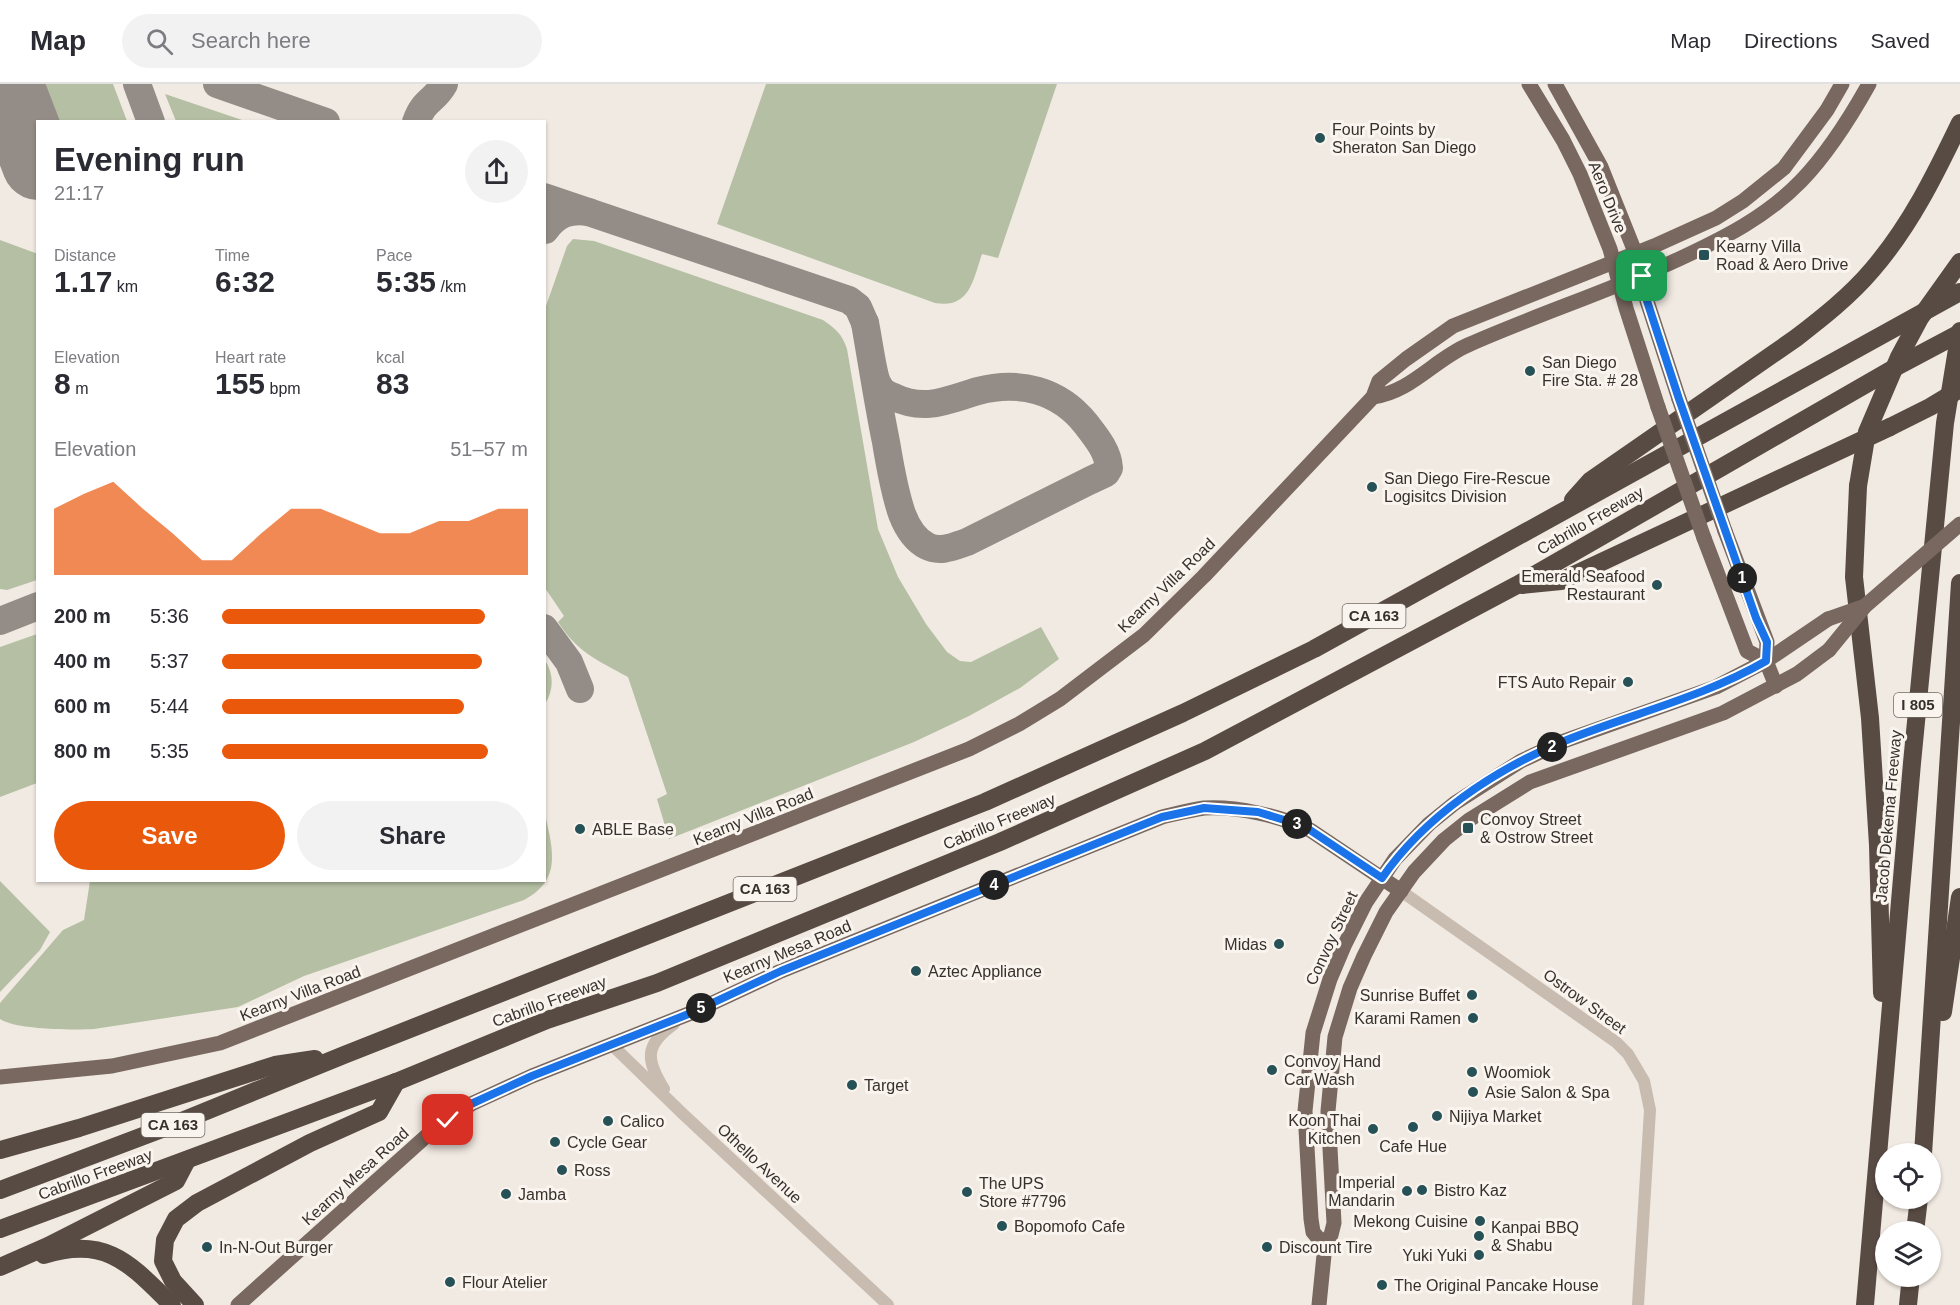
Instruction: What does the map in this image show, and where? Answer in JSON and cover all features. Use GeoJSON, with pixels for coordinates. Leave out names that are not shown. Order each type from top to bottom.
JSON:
{"type":"FeatureCollection","features":[{"type":"Feature","properties":{"kind":"highway"},"geometry":{"type":"LineString","coordinates":[[1561,513],[1590,481],[1796,338],[1825,316],[1872,271],[1912,217],[1934,179],[1960,123]]}},
{"type":"Feature","properties":{"kind":"highway"},"geometry":{"type":"LineString","coordinates":[[1885,1080],[1878,845],[1871,729],[1854,577],[1858,486],[1867,432],[1899,357],[1920,318],[1960,262]]}},
{"type":"Feature","properties":{"kind":"highway","name":"Cabrillo Freeway"},"geometry":{"type":"LineString","coordinates":[[0,1190],[167,1128],[344,1055],[986,802],[1183,713],[1314,649],[1960,292]]}},
{"type":"Feature","properties":{"kind":"highway","name":"Cabrillo Freeway"},"geometry":{"type":"LineString","coordinates":[[0,1229],[396,1082],[547,1020],[657,983],[1000,842],[1205,751],[1517,585],[1960,332]]}},
{"type":"Feature","properties":{"kind":"highway","name":"Jacob Dekema Freeway"},"geometry":{"type":"LineString","coordinates":[[1865,1305],[1912,763],[1944,434],[1960,332]]}},
{"type":"Feature","properties":{"kind":"highway"},"geometry":{"type":"LineString","coordinates":[[1517,585],[1561,581],[1890,428],[1960,389]]}},
{"type":"Feature","properties":{"kind":"highway","name":"I 805"},"geometry":{"type":"LineString","coordinates":[[1923,1143],[1960,583]]}},
{"type":"Feature","properties":{"kind":"highway"},"geometry":{"type":"LineString","coordinates":[[1924,1143],[1960,897]]}},
{"type":"Feature","properties":{"kind":"highway"},"geometry":{"type":"LineString","coordinates":[[0,1150],[79,1128],[275,1065],[344,1055]]}},
{"type":"Feature","properties":{"kind":"highway"},"geometry":{"type":"LineString","coordinates":[[195,1305],[173,1281],[164,1262],[165,1240],[176,1219],[196,1203],[310,1143],[379,1112],[396,1082]]}},
{"type":"Feature","properties":{"kind":"highway"},"geometry":{"type":"LineString","coordinates":[[0,1161],[79,1128]]}},
{"type":"Feature","properties":{"kind":"highway"},"geometry":{"type":"LineString","coordinates":[[0,1269],[176,1181],[187,1160]]}},
{"type":"Feature","properties":{"kind":"highway"},"geometry":{"type":"LineString","coordinates":[[0,1269],[59,1252],[79,1250],[104,1252],[123,1260],[136,1270],[172,1305]]}},
{"type":"Feature","properties":{"kind":"highway"},"geometry":{"type":"LineString","coordinates":[[1908,1305],[1910,1287]]}},
{"type":"Feature","properties":{"kind":"main road","name":"Aero Drive"},"geometry":{"type":"LineString","coordinates":[[1529,84],[1563,140],[1580,174],[1614,262],[1626,308],[1658,407],[1747,651],[1766,661]]}},
{"type":"Feature","properties":{"kind":"main road","name":"Aero Drive"},"geometry":{"type":"LineString","coordinates":[[1555,84],[1601,167],[1635,252],[1647,301],[1679,399],[1767,642],[1766,661],[1776,686]]}},
{"type":"Feature","properties":{"kind":"main road","name":"Kearny Villa Road"},"geometry":{"type":"LineString","coordinates":[[0,1077],[112,1066],[220,1043],[969,749],[1019,724],[1060,699],[1144,635],[1204,576],[1373,397],[1379,381],[1406,359],[1453,326],[1614,262],[1716,218],[1764,186],[1784,168],[1827,110],[1842,84]]}},
{"type":"Feature","properties":{"kind":"main road","name":"Kearny Villa Road"},"geometry":{"type":"LineString","coordinates":[[1373,397],[1390,395],[1464,346],[1642,276],[1730,236],[1781,200],[1802,180],[1846,123],[1869,84]]}},
{"type":"Feature","properties":{"kind":"main road"},"geometry":{"type":"LineString","coordinates":[[1865,606],[1960,524]]}},
{"type":"Feature","properties":{"kind":"main road","name":"Convoy Street"},"geometry":{"type":"LineString","coordinates":[[1319,1305],[1323,1244],[1313,1232],[1311,1219],[1305,1111],[1313,1033],[1330,979],[1344,946],[1366,902],[1395,859],[1429,824],[1455,803],[1521,761],[1564,741],[1716,687],[1766,661],[1828,618],[1865,606]]}},
{"type":"Feature","properties":{"kind":"main road","name":"Convoy Street"},"geometry":{"type":"LineString","coordinates":[[1323,1244],[1331,1235],[1334,1223],[1328,1112],[1335,1037],[1350,988],[1364,956],[1386,912],[1414,872],[1444,840],[1469,820],[1530,782],[1723,712],[1797,674],[1829,650],[1865,606]]}},
{"type":"Feature","properties":{"kind":"main road","name":"Kearny Mesa Road"},"geometry":{"type":"LineString","coordinates":[[238,1305],[432,1131],[471,1104],[691,1013],[781,971],[1162,817],[1204,808],[1258,812],[1294,823],[1310,830],[1401,891]]}},
{"type":"Feature","properties":{"kind":"street","name":"Ostrow Street"},"geometry":{"type":"LineString","coordinates":[[1401,891],[1616,1042],[1628,1054],[1644,1082],[1650,1110],[1638,1305]]}},
{"type":"Feature","properties":{"kind":"street"},"geometry":{"type":"LineString","coordinates":[[678,1110],[656,1077],[651,1065],[650,1054],[654,1042],[661,1033],[691,1013]]}},
{"type":"Feature","properties":{"kind":"street","name":"Othello Avenue"},"geometry":{"type":"LineString","coordinates":[[612,1045],[678,1110],[888,1305]]}},
{"type":"Feature","properties":{"kind":"green space"},"geometry":{"type":"Polygon","coordinates":[[[36,84],[113,84],[127,120],[50,120],[36,84]]]}},
{"type":"Feature","properties":{"kind":"green space"},"geometry":{"type":"Polygon","coordinates":[[[766,84],[1057,84],[998,258],[982,254],[968,290],[956,302],[947,304],[935,303],[717,224],[766,84]]]}},
{"type":"Feature","properties":{"kind":"green space"},"geometry":{"type":"Polygon","coordinates":[[[165,94],[242,120],[176,120],[165,94]]]}},
{"type":"Feature","properties":{"kind":"green space"},"geometry":{"type":"Polygon","coordinates":[[[573,239],[594,241],[823,320],[835,329],[847,349],[878,529],[898,577],[926,624],[947,652],[960,661],[971,662],[1041,627],[1059,659],[1020,688],[914,742],[669,839],[657,799],[667,794],[628,677],[589,655],[565,633],[558,622],[564,616],[546,589],[546,306],[567,246],[573,239]]]}},
{"type":"Feature","properties":{"kind":"green space"},"geometry":{"type":"Polygon","coordinates":[[[0,240],[36,253],[36,580],[7,590],[0,589],[0,240]]]}},
{"type":"Feature","properties":{"kind":"green space"},"geometry":{"type":"Polygon","coordinates":[[[36,634],[36,783],[0,797],[0,647],[36,634]]]}},
{"type":"Feature","properties":{"kind":"green space"},"geometry":{"type":"Polygon","coordinates":[[[546,662],[552,682],[546,702],[546,662]]]}},
{"type":"Feature","properties":{"kind":"green space"},"geometry":{"type":"Polygon","coordinates":[[[546,819],[552,852],[546,879],[546,819]]]}},
{"type":"Feature","properties":{"kind":"green space"},"geometry":{"type":"Polygon","coordinates":[[[0,881],[50,932],[40,950],[0,992],[0,881]]]}},
{"type":"Feature","properties":{"kind":"green space"},"geometry":{"type":"Polygon","coordinates":[[[90,882],[544,882],[536,892],[524,900],[304,976],[238,1007],[94,1029],[32,1027],[8,1023],[0,1019],[0,1003],[63,930],[84,920],[90,882]]]}},
{"type":"Feature","properties":{"kind":"taxiway"},"geometry":{"type":"LineString","coordinates":[[137,84],[150,120]]}},
{"type":"Feature","properties":{"kind":"taxiway"},"geometry":{"type":"LineString","coordinates":[[217,84],[320,120]]}},
{"type":"Feature","properties":{"kind":"taxiway"},"geometry":{"type":"LineString","coordinates":[[417,120],[422,109],[444,84]]}},
{"type":"Feature","properties":{"kind":"taxiway"},"geometry":{"type":"LineString","coordinates":[[546,198],[849,300],[858,307],[865,323]]}},
{"type":"Feature","properties":{"kind":"taxiway"},"geometry":{"type":"LineString","coordinates":[[546,229],[559,216],[569,212],[589,212]]}},
{"type":"Feature","properties":{"kind":"taxiway"},"geometry":{"type":"LineString","coordinates":[[865,323],[875,375],[879,386],[885,393],[916,404],[936,403],[978,391],[1008,387],[1023,388],[1051,396],[1075,412],[1101,444],[1108,462],[1109,468],[1106,473],[967,542],[942,549],[932,548],[923,543],[915,537],[906,524],[897,496],[865,323]]}},
{"type":"Feature","properties":{"kind":"taxiway"},"geometry":{"type":"LineString","coordinates":[[0,621],[36,607]]}},
{"type":"Feature","properties":{"kind":"taxiway"},"geometry":{"type":"LineString","coordinates":[[546,631],[569,662],[580,689]]}},
{"type":"Feature","properties":{"kind":"runway"},"geometry":{"type":"LineString","coordinates":[[7,84],[36,159]]}},
{"type":"Feature","properties":{"kind":"place","name":"Four Points by Sheraton San Diego"},"geometry":{"type":"Point","coordinates":[1320,138]}},
{"type":"Feature","properties":{"kind":"place","name":"Kearny Villa Road & Aero Drive"},"geometry":{"type":"Point","coordinates":[1704,255]}},
{"type":"Feature","properties":{"kind":"place","name":"San Diego Fire Sta. # 28"},"geometry":{"type":"Point","coordinates":[1530,371]}},
{"type":"Feature","properties":{"kind":"place","name":"San Diego Fire-Rescue Logisitcs Division"},"geometry":{"type":"Point","coordinates":[1372,487]}},
{"type":"Feature","properties":{"kind":"place","name":"Emerald Seafood Restaurant"},"geometry":{"type":"Point","coordinates":[1657,585]}},
{"type":"Feature","properties":{"kind":"place","name":"FTS Auto Repair"},"geometry":{"type":"Point","coordinates":[1628,682]}},
{"type":"Feature","properties":{"kind":"place","name":"Convoy Street & Ostrow Street"},"geometry":{"type":"Point","coordinates":[1468,828]}},
{"type":"Feature","properties":{"kind":"place","name":"ABLE Base"},"geometry":{"type":"Point","coordinates":[580,829]}},
{"type":"Feature","properties":{"kind":"place","name":"Midas"},"geometry":{"type":"Point","coordinates":[1279,944]}},
{"type":"Feature","properties":{"kind":"place","name":"Aztec Appliance"},"geometry":{"type":"Point","coordinates":[916,971]}},
{"type":"Feature","properties":{"kind":"place","name":"Sunrise Buffet"},"geometry":{"type":"Point","coordinates":[1472,995]}},
{"type":"Feature","properties":{"kind":"place","name":"Karami Ramen"},"geometry":{"type":"Point","coordinates":[1473,1018]}},
{"type":"Feature","properties":{"kind":"place","name":"Convoy Hand Car Wash"},"geometry":{"type":"Point","coordinates":[1272,1070]}},
{"type":"Feature","properties":{"kind":"place","name":"Woomiok"},"geometry":{"type":"Point","coordinates":[1472,1072]}},
{"type":"Feature","properties":{"kind":"place","name":"Target"},"geometry":{"type":"Point","coordinates":[852,1085]}},
{"type":"Feature","properties":{"kind":"place","name":"Asie Salon & Spa"},"geometry":{"type":"Point","coordinates":[1473,1092]}},
{"type":"Feature","properties":{"kind":"place","name":"Nijiya Market"},"geometry":{"type":"Point","coordinates":[1437,1116]}},
{"type":"Feature","properties":{"kind":"place","name":"Calico"},"geometry":{"type":"Point","coordinates":[608,1121]}},
{"type":"Feature","properties":{"kind":"place","name":"Cafe Hue"},"geometry":{"type":"Point","coordinates":[1413,1127]}},
{"type":"Feature","properties":{"kind":"place","name":"Koon Thai Kitchen"},"geometry":{"type":"Point","coordinates":[1373,1129]}},
{"type":"Feature","properties":{"kind":"place","name":"Cycle Gear"},"geometry":{"type":"Point","coordinates":[555,1142]}},
{"type":"Feature","properties":{"kind":"place","name":"Ross"},"geometry":{"type":"Point","coordinates":[562,1170]}},
{"type":"Feature","properties":{"kind":"place","name":"Bistro Kaz"},"geometry":{"type":"Point","coordinates":[1422,1190]}},
{"type":"Feature","properties":{"kind":"place","name":"Imperial Mandarin"},"geometry":{"type":"Point","coordinates":[1407,1191]}},
{"type":"Feature","properties":{"kind":"place","name":"The UPS Store #7796"},"geometry":{"type":"Point","coordinates":[967,1192]}},
{"type":"Feature","properties":{"kind":"place","name":"Jamba"},"geometry":{"type":"Point","coordinates":[506,1194]}},
{"type":"Feature","properties":{"kind":"place","name":"Mekong Cuisine"},"geometry":{"type":"Point","coordinates":[1480,1221]}},
{"type":"Feature","properties":{"kind":"place","name":"Bopomofo Cafe"},"geometry":{"type":"Point","coordinates":[1002,1226]}},
{"type":"Feature","properties":{"kind":"place","name":"Kanpai BBQ & Shabu"},"geometry":{"type":"Point","coordinates":[1479,1236]}},
{"type":"Feature","properties":{"kind":"place","name":"In-N-Out Burger"},"geometry":{"type":"Point","coordinates":[207,1247]}},
{"type":"Feature","properties":{"kind":"place","name":"Discount Tire"},"geometry":{"type":"Point","coordinates":[1267,1247]}},
{"type":"Feature","properties":{"kind":"place","name":"Yuki Yuki"},"geometry":{"type":"Point","coordinates":[1479,1255]}},
{"type":"Feature","properties":{"kind":"place","name":"Flour Atelier"},"geometry":{"type":"Point","coordinates":[450,1282]}},
{"type":"Feature","properties":{"kind":"place","name":"The Original Pancake House"},"geometry":{"type":"Point","coordinates":[1382,1285]}},
{"type":"Feature","properties":{"kind":"route"},"geometry":{"type":"LineString","coordinates":[[448,1120],[471,1104],[532,1076],[691,1013],[781,971],[1162,817],[1204,808],[1258,812],[1310,830],[1382,878],[1395,859],[1429,824],[1455,803],[1521,761],[1564,741],[1716,687],[1766,661],[1767,642],[1756,618],[1679,399],[1647,301],[1642,276]]}}]}
